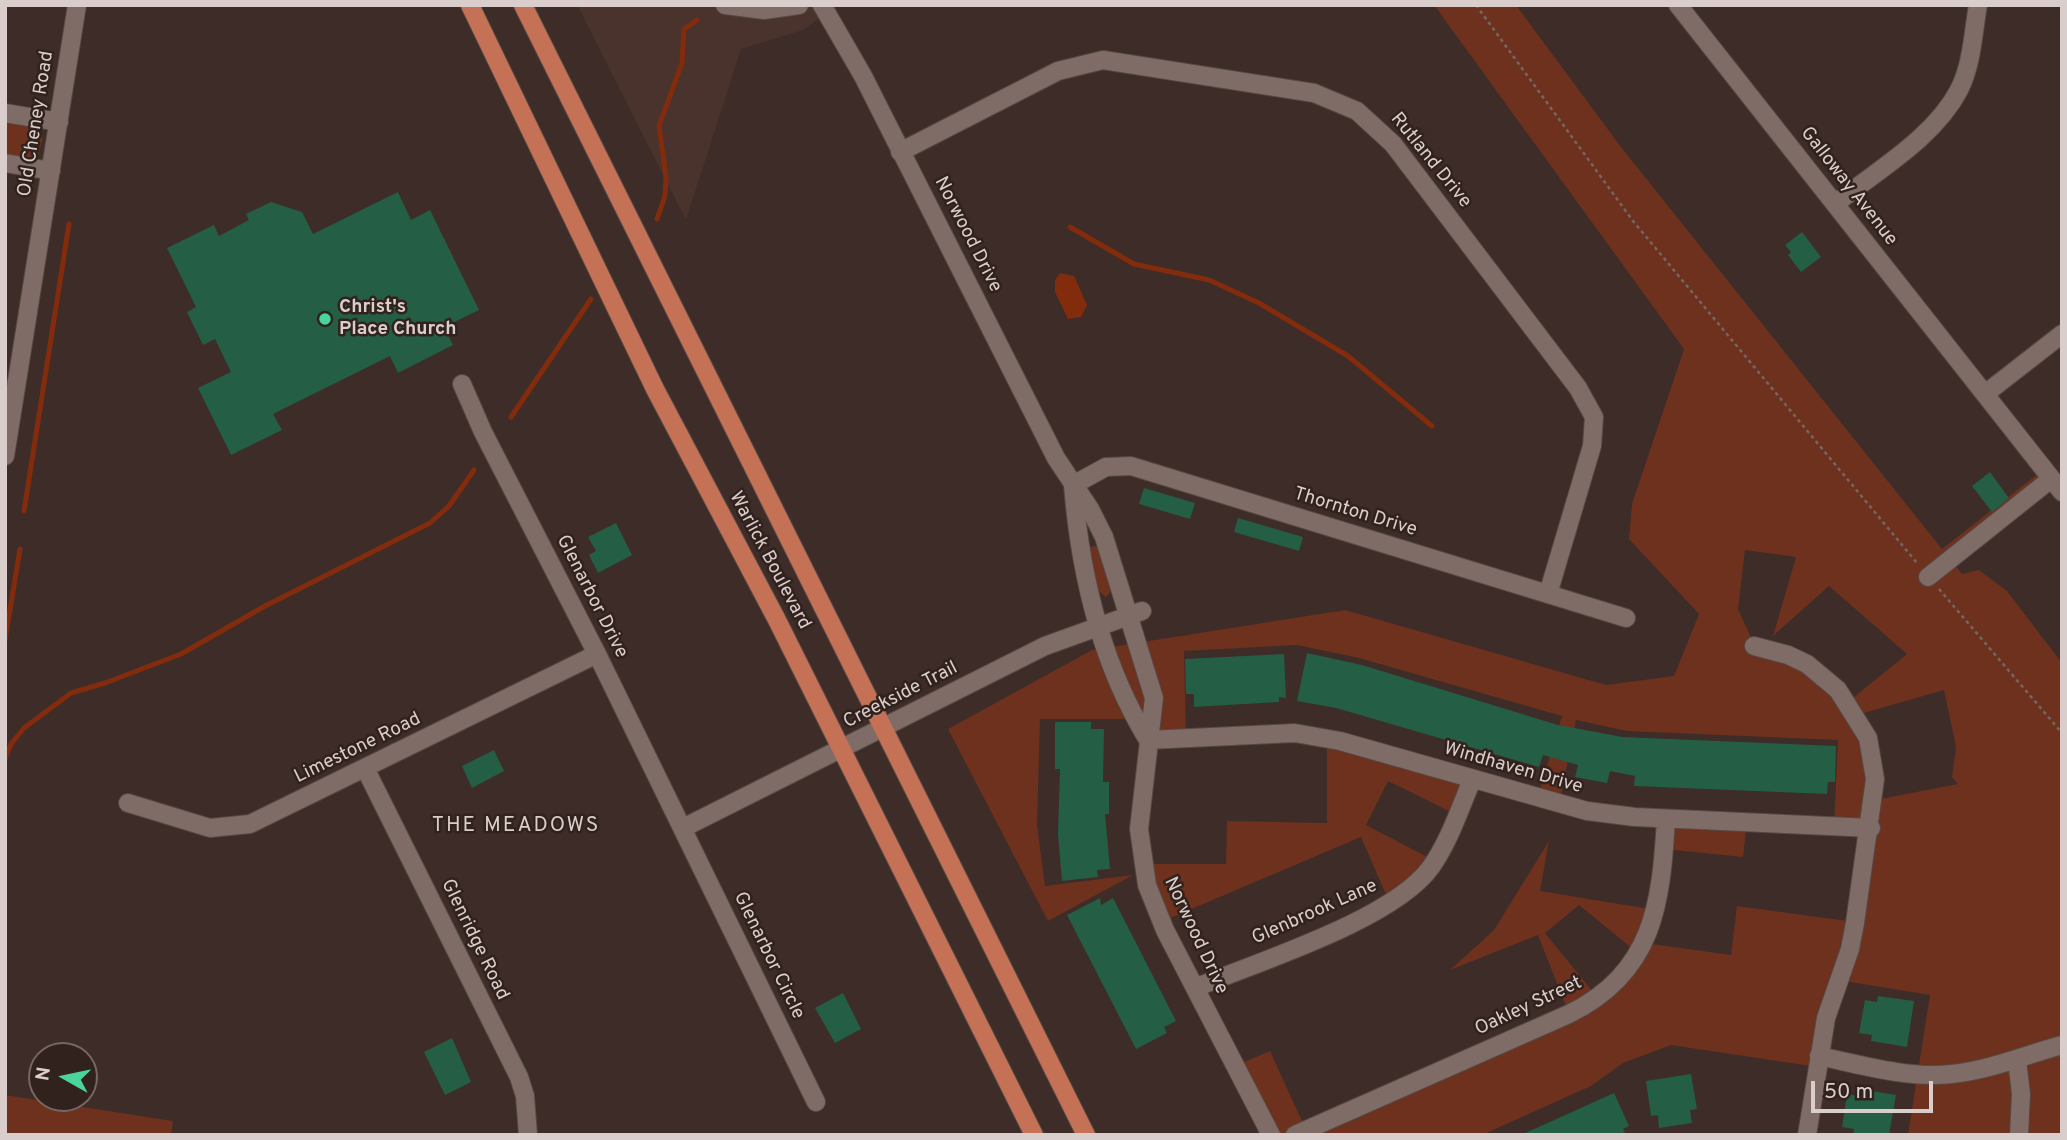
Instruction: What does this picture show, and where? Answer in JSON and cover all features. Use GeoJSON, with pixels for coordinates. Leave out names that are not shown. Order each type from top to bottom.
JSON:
{"type":"FeatureCollection","features":[{"type":"Feature","properties":{"kind":"main road","name":"Warlick Boulevard"},"geometry":{"type":"LineString","coordinates":[[470,5],[655,389],[842,749],[1034,1135]]}},
{"type":"Feature","properties":{"kind":"main road","name":"Warlick Boulevard"},"geometry":{"type":"LineString","coordinates":[[523,5],[1086,1135]]}},
{"type":"Feature","properties":{"kind":"street","name":"Old Cheney Road"},"geometry":{"type":"LineString","coordinates":[[5,456],[77,5]]}},
{"type":"Feature","properties":{"kind":"street"},"geometry":{"type":"LineString","coordinates":[[725,5],[764,10],[799,5]]}},
{"type":"Feature","properties":{"kind":"street","name":"Norwood Drive"},"geometry":{"type":"LineString","coordinates":[[822,5],[863,76],[1056,458],[1090,509],[1135,612],[1154,698],[1139,829],[1142,869],[1154,907],[1271,1135]]}},
{"type":"Feature","properties":{"kind":"street","name":"Galloway Avenue"},"geometry":{"type":"LineString","coordinates":[[1678,5],[2057,485]]}},
{"type":"Feature","properties":{"kind":"street"},"geometry":{"type":"LineString","coordinates":[[1835,204],[1930,128],[1947,110],[1968,65],[1978,5]]}},
{"type":"Feature","properties":{"kind":"street","name":"Rutland Drive"},"geometry":{"type":"LineString","coordinates":[[900,152],[1058,71],[1093,60],[1297,89],[1357,111],[1393,144],[1578,388],[1594,417],[1592,446],[1548,594]]}},
{"type":"Feature","properties":{"kind":"street"},"geometry":{"type":"LineString","coordinates":[[5,113],[58,122]]}},
{"type":"Feature","properties":{"kind":"street"},"geometry":{"type":"LineString","coordinates":[[5,163],[51,171]]}},
{"type":"Feature","properties":{"kind":"street"},"geometry":{"type":"LineString","coordinates":[[1985,394],[2062,334]]}},
{"type":"Feature","properties":{"kind":"street","name":"Glenarbor Drive"},"geometry":{"type":"LineString","coordinates":[[462,384],[483,432],[684,828]]}},
{"type":"Feature","properties":{"kind":"street","name":"Thornton Drive"},"geometry":{"type":"LineString","coordinates":[[1073,485],[1106,467],[1131,466],[1626,618]]}},
{"type":"Feature","properties":{"kind":"street","name":"Norwood Drive"},"geometry":{"type":"LineString","coordinates":[[1073,485],[1079,546],[1099,624],[1118,683],[1148,740]]}},
{"type":"Feature","properties":{"kind":"street"},"geometry":{"type":"LineString","coordinates":[[1928,577],[2057,485]]}},
{"type":"Feature","properties":{"kind":"street","name":"Creekside Trail"},"geometry":{"type":"LineString","coordinates":[[684,828],[1045,646],[1135,612]]}},
{"type":"Feature","properties":{"kind":"street"},"geometry":{"type":"LineString","coordinates":[[1754,646],[1788,655],[1807,664],[1838,690],[1868,738],[1873,760],[1875,800],[1850,949],[1826,1018],[1807,1135]]}},
{"type":"Feature","properties":{"kind":"street","name":"Limestone Road"},"geometry":{"type":"LineString","coordinates":[[128,803],[191,824],[230,827],[269,816],[597,654]]}},
{"type":"Feature","properties":{"kind":"street","name":"Windhaven Drive"},"geometry":{"type":"LineString","coordinates":[[1148,740],[1295,733],[1340,741],[1587,811],[1666,819],[1840,824],[1871,828]]}},
{"type":"Feature","properties":{"kind":"street","name":"Glenridge Road"},"geometry":{"type":"LineString","coordinates":[[366,768],[519,1077],[525,1096],[528,1135]]}},
{"type":"Feature","properties":{"kind":"street","name":"Glenbrook Lane"},"geometry":{"type":"LineString","coordinates":[[1195,988],[1357,921],[1400,898],[1432,866],[1472,780]]}},
{"type":"Feature","properties":{"kind":"street","name":"Oakley Street"},"geometry":{"type":"LineString","coordinates":[[1296,1135],[1569,1014],[1609,990],[1633,964],[1649,932],[1658,897],[1666,819]]}},
{"type":"Feature","properties":{"kind":"street","name":"Glenarbor Circle"},"geometry":{"type":"LineString","coordinates":[[684,828],[816,1102]]}},
{"type":"Feature","properties":{"kind":"street"},"geometry":{"type":"LineString","coordinates":[[1819,1056],[1917,1074],[1950,1074],[2017,1060],[2062,1045]]}},
{"type":"Feature","properties":{"kind":"street"},"geometry":{"type":"LineString","coordinates":[[2017,1060],[2021,1094],[2019,1135]]}},
{"type":"Feature","properties":{"kind":"path"},"geometry":{"type":"LineString","coordinates":[[1476,5],[1633,221],[1928,577],[2062,733]]}},
{"type":"Feature","properties":{"kind":"shaded area"},"geometry":{"type":"Polygon","coordinates":[[[577,5],[839,5],[803,30],[741,49],[686,220],[577,5]]]}},
{"type":"Feature","properties":{"kind":"shaded area"},"geometry":{"type":"Polygon","coordinates":[[[1434,5],[1516,5],[1621,147],[1942,549],[2044,469],[2057,485],[1954,564],[1962,574],[1979,570],[2007,591],[2062,663],[2062,1135],[1908,1135],[1930,995],[1838,980],[1817,1067],[1671,1045],[1623,1063],[1591,1086],[1482,1135],[1271,1135],[1235,1066],[1270,1051],[1306,1130],[1569,1014],[1538,935],[1450,970],[1494,930],[1549,841],[1540,891],[1656,910],[1645,943],[1731,955],[1737,906],[1855,922],[1871,828],[1834,824],[1838,740],[1627,731],[1576,720],[1559,805],[1537,799],[1562,716],[1359,658],[1297,645],[1184,651],[1186,737],[1148,740],[1135,719],[1040,719],[1037,825],[1045,886],[1133,875],[1048,921],[948,729],[1092,650],[1345,610],[1606,685],[1674,676],[1699,614],[1629,539],[1632,504],[1684,349],[1434,5]],[[1745,550],[1738,609],[1755,646],[1771,650],[1848,702],[1907,654],[1829,586],[1773,636],[1796,557],[1745,550]],[[1944,690],[1857,715],[1875,800],[1958,784],[1952,777],[1956,747],[1944,690]],[[1579,905],[1545,933],[1598,998],[1639,954],[1579,905]]]}},
{"type":"Feature","properties":{"kind":"shaded area"},"geometry":{"type":"Polygon","coordinates":[[[5,121],[27,125],[39,133],[43,138],[38,156],[30,159],[5,157],[5,121]]]}},
{"type":"Feature","properties":{"kind":"shaded area"},"geometry":{"type":"Polygon","coordinates":[[[1060,273],[1074,276],[1087,305],[1081,317],[1068,319],[1055,292],[1055,280],[1060,273]]]}},
{"type":"Feature","properties":{"kind":"shaded area"},"geometry":{"type":"Polygon","coordinates":[[[1093,546],[1099,547],[1113,589],[1106,597],[1097,590],[1086,551],[1093,546]]]}},
{"type":"Feature","properties":{"kind":"shaded area"},"geometry":{"type":"Polygon","coordinates":[[[1327,738],[1472,780],[1457,815],[1388,781],[1366,825],[1435,861],[1390,904],[1361,837],[1161,922],[1142,864],[1226,864],[1227,821],[1327,823],[1327,738]]]}},
{"type":"Feature","properties":{"kind":"shaded area"},"geometry":{"type":"Polygon","coordinates":[[[1666,819],[1747,821],[1743,857],[1664,849],[1666,819]]]}},
{"type":"Feature","properties":{"kind":"shaded area"},"geometry":{"type":"Polygon","coordinates":[[[5,1095],[28,1099],[28,1112],[98,1112],[98,1109],[173,1121],[171,1135],[5,1135],[5,1095]]]}},
{"type":"Feature","properties":{"kind":"building","name":"Christ's Place Church"},"geometry":{"type":"Polygon","coordinates":[[[398,192],[411,220],[430,210],[479,310],[444,327],[453,345],[398,373],[390,356],[273,414],[282,430],[231,455],[198,388],[231,372],[215,339],[203,345],[187,312],[196,307],[167,248],[214,225],[219,236],[249,220],[246,214],[271,202],[302,212],[313,234],[398,192]]]}},
{"type":"Feature","properties":{"kind":"building"},"geometry":{"type":"Polygon","coordinates":[[[1802,232],[1821,257],[1801,272],[1788,255],[1791,252],[1785,245],[1802,232]]]}},
{"type":"Feature","properties":{"kind":"building"},"geometry":{"type":"Polygon","coordinates":[[[1990,472],[2009,498],[1992,512],[1972,486],[1990,472]]]}},
{"type":"Feature","properties":{"kind":"building"},"geometry":{"type":"Polygon","coordinates":[[[1144,488],[1195,503],[1190,519],[1139,504],[1144,488]]]}},
{"type":"Feature","properties":{"kind":"building"},"geometry":{"type":"Polygon","coordinates":[[[1238,518],[1303,537],[1299,551],[1234,532],[1238,518]]]}},
{"type":"Feature","properties":{"kind":"building"},"geometry":{"type":"Polygon","coordinates":[[[616,523],[632,555],[598,573],[589,555],[596,551],[588,537],[616,523]]]}},
{"type":"Feature","properties":{"kind":"building"},"geometry":{"type":"Polygon","coordinates":[[[1307,653],[1362,665],[1558,725],[1623,737],[1836,746],[1835,782],[1828,782],[1827,794],[1634,786],[1635,776],[1610,771],[1607,783],[1575,777],[1578,765],[1543,755],[1539,767],[1336,708],[1297,701],[1307,653]]]}},
{"type":"Feature","properties":{"kind":"building"},"geometry":{"type":"Polygon","coordinates":[[[1284,654],[1286,698],[1279,697],[1279,702],[1194,707],[1194,694],[1186,694],[1185,659],[1284,654]]]}},
{"type":"Feature","properties":{"kind":"building"},"geometry":{"type":"Polygon","coordinates":[[[1055,722],[1091,722],[1091,729],[1104,729],[1103,782],[1109,782],[1109,814],[1105,814],[1110,869],[1097,870],[1098,877],[1062,881],[1058,834],[1060,769],[1055,769],[1055,722]]]}},
{"type":"Feature","properties":{"kind":"building"},"geometry":{"type":"Polygon","coordinates":[[[494,750],[504,771],[472,788],[462,766],[494,750]]]}},
{"type":"Feature","properties":{"kind":"building"},"geometry":{"type":"Polygon","coordinates":[[[1100,898],[1101,905],[1113,898],[1176,1021],[1164,1027],[1167,1033],[1136,1049],[1067,915],[1100,898]]]}},
{"type":"Feature","properties":{"kind":"building"},"geometry":{"type":"Polygon","coordinates":[[[843,993],[861,1029],[835,1043],[815,1008],[843,993]]]}},
{"type":"Feature","properties":{"kind":"building"},"geometry":{"type":"Polygon","coordinates":[[[1878,996],[1914,1001],[1907,1047],[1871,1041],[1872,1035],[1859,1033],[1865,1000],[1877,1002],[1878,996]]]}},
{"type":"Feature","properties":{"kind":"building"},"geometry":{"type":"Polygon","coordinates":[[[452,1038],[471,1082],[445,1095],[424,1052],[452,1038]]]}},
{"type":"Feature","properties":{"kind":"building"},"geometry":{"type":"Polygon","coordinates":[[[1691,1074],[1697,1109],[1690,1110],[1692,1123],[1659,1128],[1658,1115],[1651,1116],[1646,1081],[1691,1074]]]}},
{"type":"Feature","properties":{"kind":"building"},"geometry":{"type":"Polygon","coordinates":[[[1860,1089],[1896,1095],[1889,1135],[1853,1135],[1854,1129],[1842,1127],[1847,1094],[1859,1096],[1860,1089]]]}},
{"type":"Feature","properties":{"kind":"building"},"geometry":{"type":"Polygon","coordinates":[[[1614,1093],[1629,1126],[1623,1129],[1626,1135],[1521,1135],[1614,1093]]]}},
{"type":"Feature","properties":{"kind":"waterway"},"geometry":{"type":"LineString","coordinates":[[657,219],[665,196],[666,177],[659,126],[682,63],[684,29],[697,20]]}},
{"type":"Feature","properties":{"kind":"waterway"},"geometry":{"type":"LineString","coordinates":[[24,511],[69,224]]}},
{"type":"Feature","properties":{"kind":"waterway"},"geometry":{"type":"LineString","coordinates":[[1070,227],[1134,264],[1209,280],[1259,303],[1348,356],[1432,426]]}},
{"type":"Feature","properties":{"kind":"waterway"},"geometry":{"type":"LineString","coordinates":[[511,417],[591,299]]}},
{"type":"Feature","properties":{"kind":"waterway"},"geometry":{"type":"LineString","coordinates":[[5,759],[11,744],[24,728],[71,693],[181,654],[265,606],[430,523],[449,506],[474,470]]}},
{"type":"Feature","properties":{"kind":"waterway"},"geometry":{"type":"LineString","coordinates":[[5,640],[20,549]]}},
{"type":"Feature","properties":{"kind":"place","name":"Christ's Place Church"},"geometry":{"type":"Point","coordinates":[325,319]}},
{"type":"Feature","properties":{"kind":"district","name":"THE MEADOWS"},"geometry":{"type":"Point","coordinates":[516,827]}}]}
